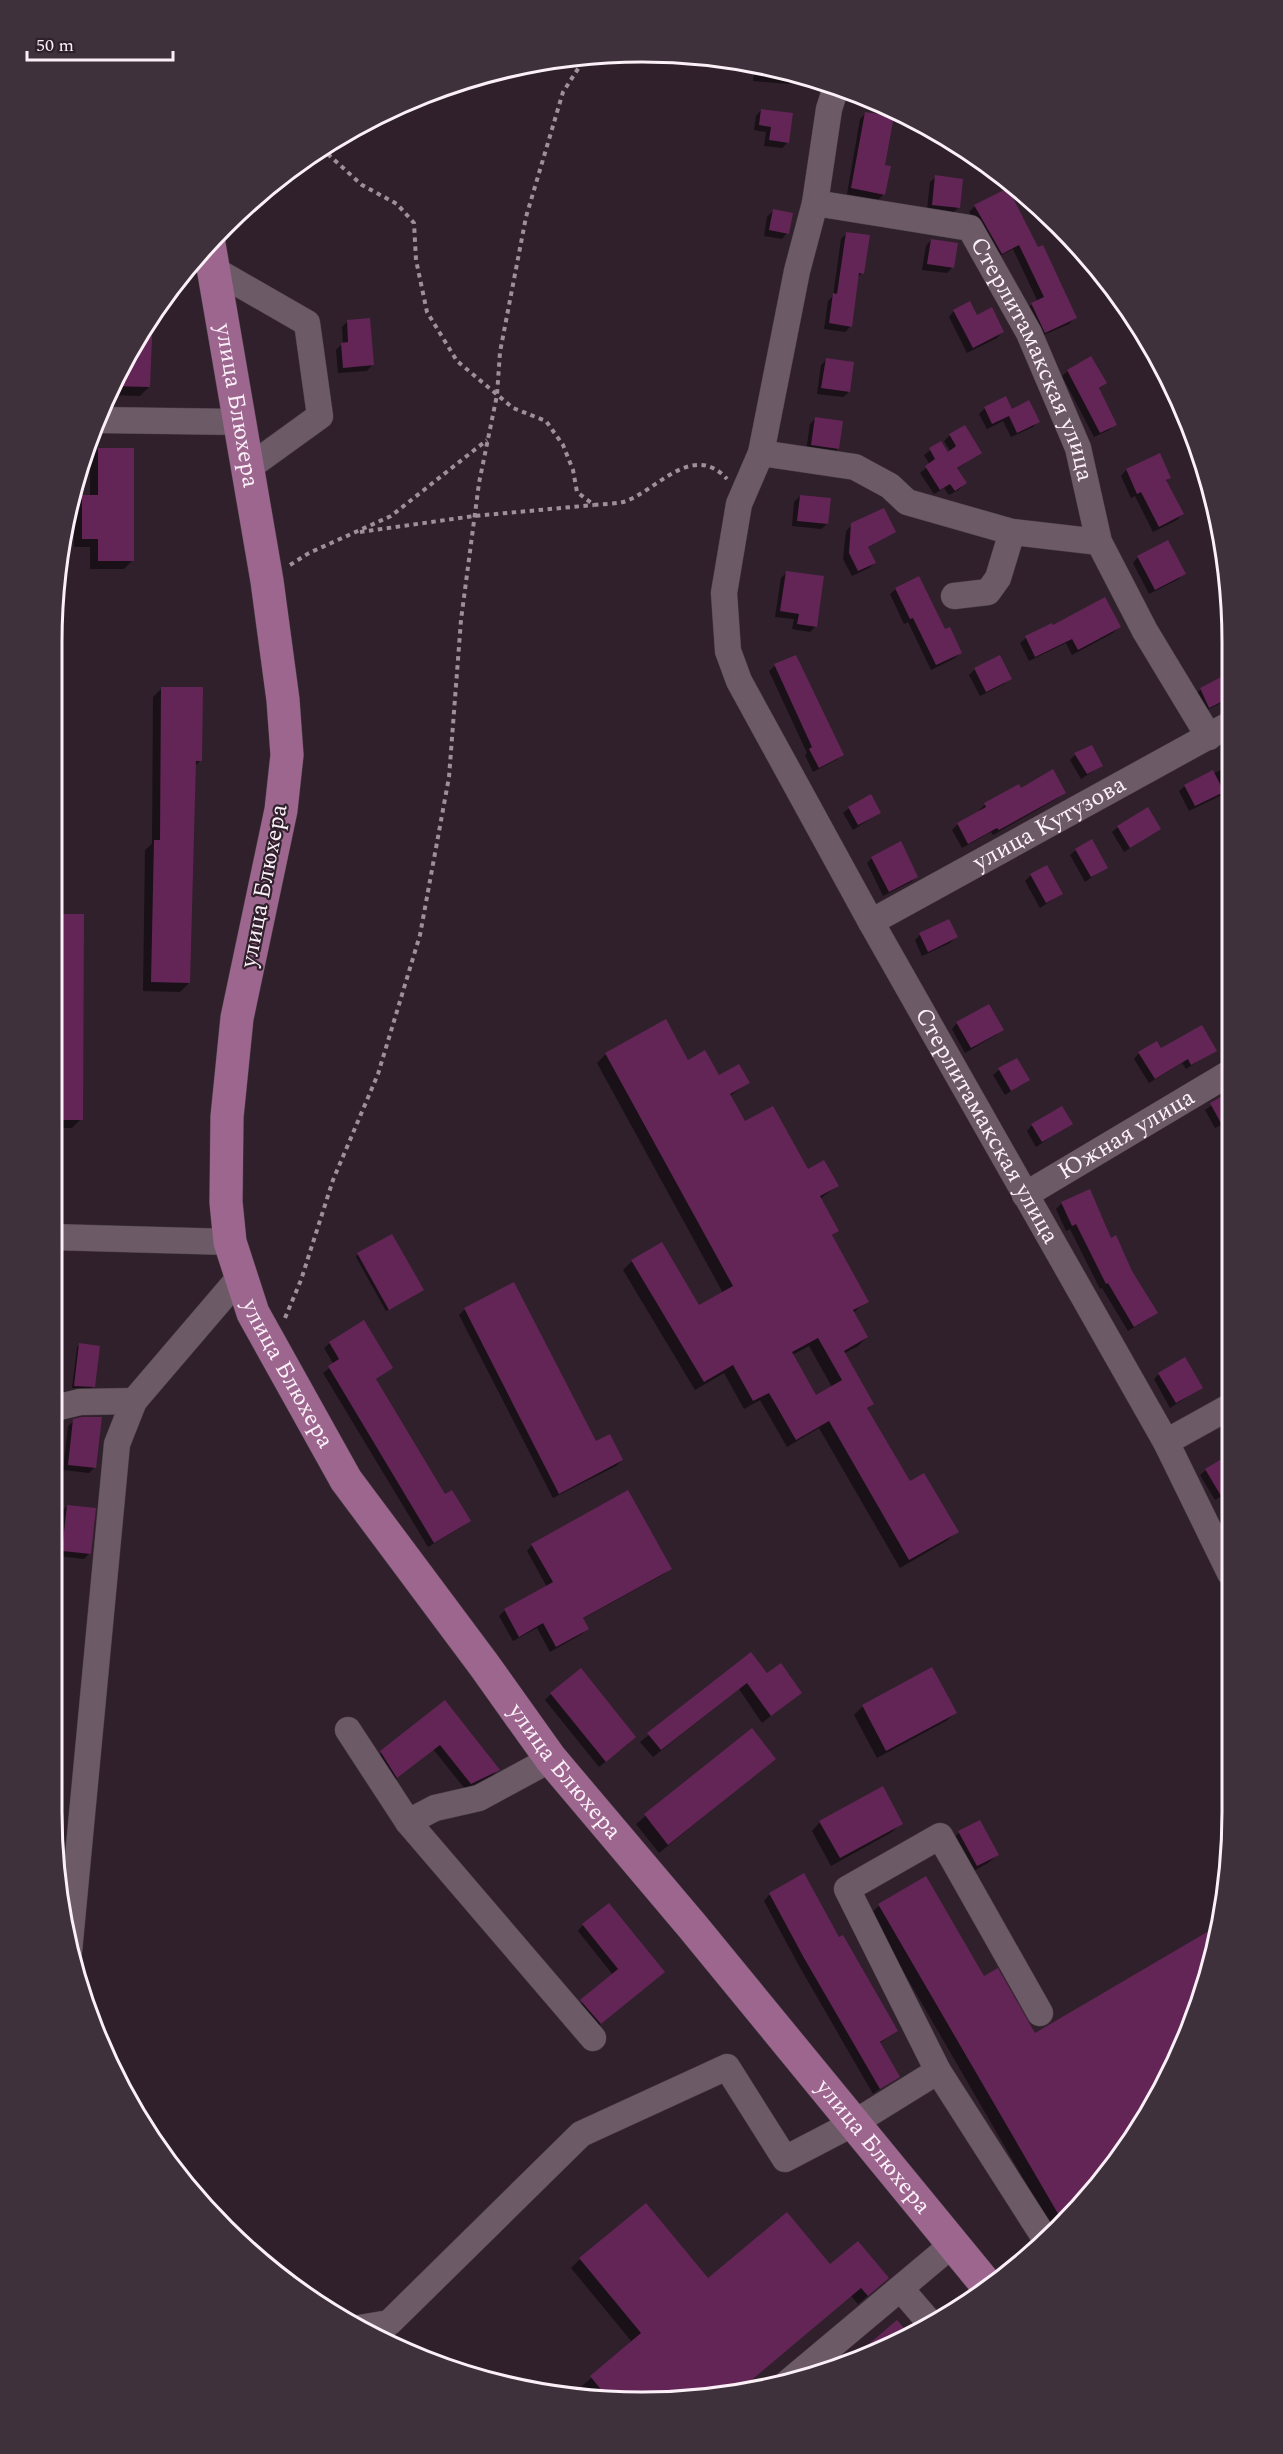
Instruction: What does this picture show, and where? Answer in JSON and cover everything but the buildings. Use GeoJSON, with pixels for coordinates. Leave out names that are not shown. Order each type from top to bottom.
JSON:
{"type":"FeatureCollection","features":[{"type":"Feature","properties":{"kind":"main road","name":"улица Блюхера"},"geometry":{"type":"LineString","coordinates":[[211,256],[267,581],[284,700],[287,755],[281,810],[237,1018],[227,1117],[226,1202],[230,1242],[253,1313],[346,1479],[551,1759],[983,2281]]}},
{"type":"Feature","properties":{"kind":"street","name":"Стерлитамакская улица"},"geometry":{"type":"LineString","coordinates":[[834,94],[829,109],[814,203],[797,271],[761,453],[739,504],[723,593],[728,651],[740,681],[871,922],[1166,1442],[1222,1557]]}},
{"type":"Feature","properties":{"kind":"street","name":"Стерлитамакская улица"},"geometry":{"type":"LineString","coordinates":[[814,203],[970,228],[1029,333],[1078,448],[1099,542],[1145,631],[1218,731]]}},
{"type":"Feature","properties":{"kind":"street"},"geometry":{"type":"LineString","coordinates":[[211,256],[307,323],[320,416],[248,468]]}},
{"type":"Feature","properties":{"kind":"street"},"geometry":{"type":"LineString","coordinates":[[106,420],[240,422]]}},
{"type":"Feature","properties":{"kind":"street"},"geometry":{"type":"LineString","coordinates":[[761,453],[855,467],[890,486],[907,502],[1012,532],[1099,542]]}},
{"type":"Feature","properties":{"kind":"street"},"geometry":{"type":"LineString","coordinates":[[954,596],[988,592],[998,579],[1012,532]]}},
{"type":"Feature","properties":{"kind":"street","name":"улица Кутузова"},"geometry":{"type":"LineString","coordinates":[[871,922],[1218,731]]}},
{"type":"Feature","properties":{"kind":"street","name":"Южная улица"},"geometry":{"type":"LineString","coordinates":[[1025,1195],[1222,1078]]}},
{"type":"Feature","properties":{"kind":"street"},"geometry":{"type":"LineString","coordinates":[[62,1237],[230,1242]]}},
{"type":"Feature","properties":{"kind":"street"},"geometry":{"type":"LineString","coordinates":[[72,1920],[117,1444],[134,1401],[240,1277]]}},
{"type":"Feature","properties":{"kind":"street"},"geometry":{"type":"LineString","coordinates":[[62,1406],[80,1402],[134,1401]]}},
{"type":"Feature","properties":{"kind":"street"},"geometry":{"type":"LineString","coordinates":[[1166,1442],[1222,1411]]}},
{"type":"Feature","properties":{"kind":"street"},"geometry":{"type":"LineString","coordinates":[[348,1730],[408,1822],[593,2038]]}},
{"type":"Feature","properties":{"kind":"street"},"geometry":{"type":"LineString","coordinates":[[408,1822],[435,1808],[478,1798],[551,1759]]}},
{"type":"Feature","properties":{"kind":"street"},"geometry":{"type":"LineString","coordinates":[[1040,2013],[940,1836],[847,1889],[938,2071],[1041,2233]]}},
{"type":"Feature","properties":{"kind":"street"},"geometry":{"type":"LineString","coordinates":[[372,2326],[389,2323],[581,2134],[727,2067],[784,2159],[854,2123],[938,2071]]}},
{"type":"Feature","properties":{"kind":"street"},"geometry":{"type":"LineString","coordinates":[[804,2369],[953,2244]]}},
{"type":"Feature","properties":{"kind":"street"},"geometry":{"type":"LineString","coordinates":[[901,2289],[926,2318]]}},
{"type":"Feature","properties":{"kind":"path"},"geometry":{"type":"LineString","coordinates":[[273,1350],[301,1280],[333,1180],[378,1074],[420,935],[449,777],[461,620],[474,516],[497,395],[500,352],[526,217],[563,92],[581,65]]}},
{"type":"Feature","properties":{"kind":"path"},"geometry":{"type":"LineString","coordinates":[[327,154],[362,185],[397,204],[414,222],[416,260],[427,312],[457,361],[513,408],[546,421],[563,445],[573,470],[577,492],[594,505]]}},
{"type":"Feature","properties":{"kind":"path"},"geometry":{"type":"LineString","coordinates":[[267,581],[309,553],[391,516],[487,440]]}},
{"type":"Feature","properties":{"kind":"path"},"geometry":{"type":"LineString","coordinates":[[355,532],[474,516],[624,502],[664,476],[698,465],[718,469],[728,479],[739,504]]}}]}
